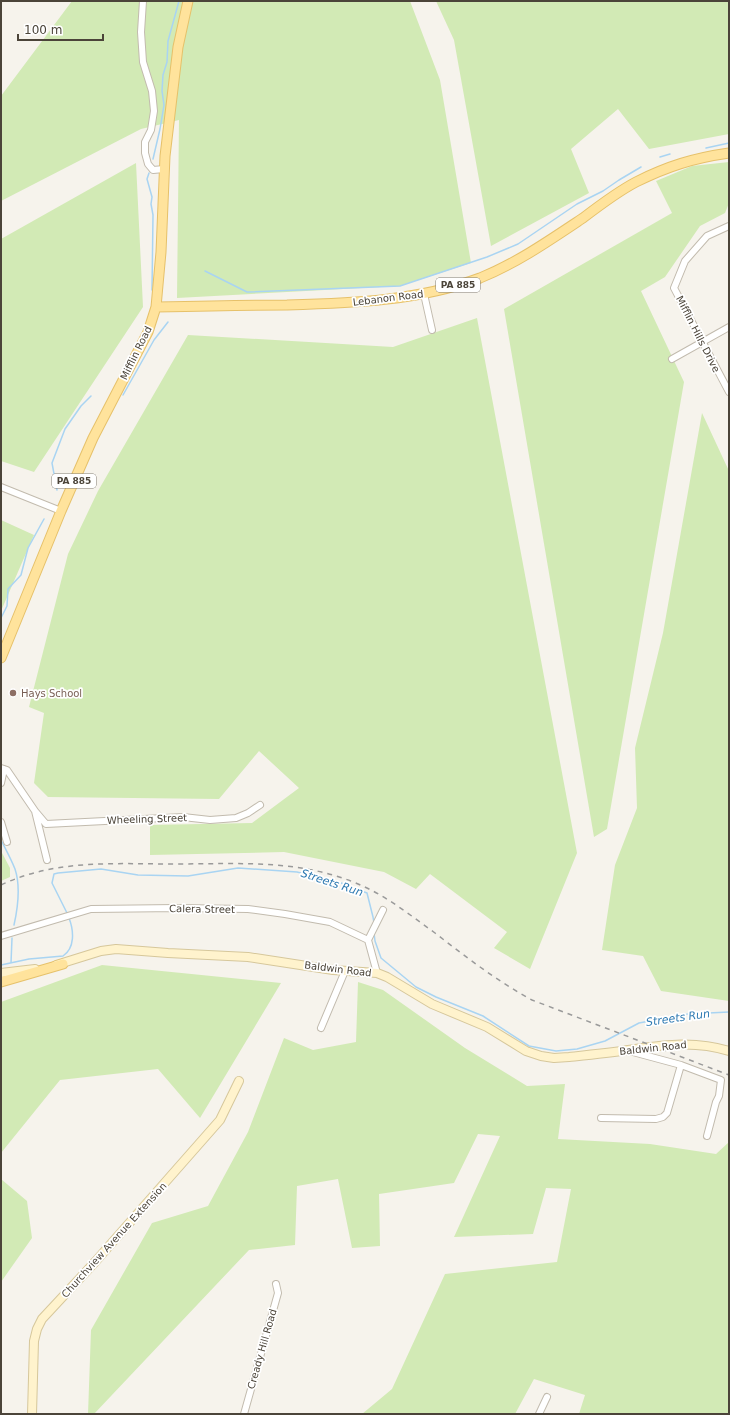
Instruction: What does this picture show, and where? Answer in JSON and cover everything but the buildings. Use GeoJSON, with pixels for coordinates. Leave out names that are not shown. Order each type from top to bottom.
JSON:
{"type":"FeatureCollection","features":[{"type":"Feature","properties":{"kind":"main road","name":"Mifflin Road"},"geometry":{"type":"LineString","coordinates":[[1,658],[61,511],[93,438],[148,332],[156,307],[161,252],[164,169],[178,47],[188,1]]}},
{"type":"Feature","properties":{"kind":"main road","name":"Lebanon Road"},"geometry":{"type":"LineString","coordinates":[[156,307],[326,304],[375,301],[443,290],[481,278],[525,256],[636,182],[687,161],[729,154]]}},
{"type":"Feature","properties":{"kind":"main road","name":"Baldwin Road"},"geometry":{"type":"LineString","coordinates":[[1,973],[63,964],[100,951],[116,949],[248,957],[345,971],[377,973],[393,980],[432,1004],[487,1027],[526,1051],[541,1056],[554,1058],[569,1057],[673,1044],[713,1046],[729,1052]]}},
{"type":"Feature","properties":{"kind":"main road"},"geometry":{"type":"LineString","coordinates":[[1,982],[63,964]]}},
{"type":"Feature","properties":{"kind":"main road","name":"Churchview Avenue Extension"},"geometry":{"type":"LineString","coordinates":[[32,1414],[34,1341],[37,1329],[42,1319],[95,1262],[220,1120],[239,1081]]}},
{"type":"Feature","properties":{"kind":"street"},"geometry":{"type":"LineString","coordinates":[[143,1],[141,32],[143,62],[152,92],[154,111],[151,130],[145,142],[145,153],[148,164],[153,170],[164,169]]}},
{"type":"Feature","properties":{"kind":"street","name":"Mifflin Hills Drive"},"geometry":{"type":"LineString","coordinates":[[729,226],[707,236],[702,241],[685,261],[674,288],[729,392]]}},
{"type":"Feature","properties":{"kind":"street"},"geometry":{"type":"LineString","coordinates":[[424,294],[432,330]]}},
{"type":"Feature","properties":{"kind":"street"},"geometry":{"type":"LineString","coordinates":[[672,360],[729,327]]}},
{"type":"Feature","properties":{"kind":"street"},"geometry":{"type":"LineString","coordinates":[[1,487],[61,511]]}},
{"type":"Feature","properties":{"kind":"street"},"geometry":{"type":"LineString","coordinates":[[1,783],[3,769],[7,770],[35,811],[47,860]]}},
{"type":"Feature","properties":{"kind":"street","name":"Wheeling Street"},"geometry":{"type":"LineString","coordinates":[[35,811],[46,824],[183,817],[210,820],[236,818],[248,813],[260,805]]}},
{"type":"Feature","properties":{"kind":"street"},"geometry":{"type":"LineString","coordinates":[[1,822],[7,842]]}},
{"type":"Feature","properties":{"kind":"street","name":"Calera Street"},"geometry":{"type":"LineString","coordinates":[[1,936],[91,909],[248,909],[330,922],[368,940]]}},
{"type":"Feature","properties":{"kind":"street"},"geometry":{"type":"LineString","coordinates":[[377,973],[368,940],[383,910]]}},
{"type":"Feature","properties":{"kind":"street"},"geometry":{"type":"LineString","coordinates":[[321,1028],[345,971]]}},
{"type":"Feature","properties":{"kind":"street"},"geometry":{"type":"LineString","coordinates":[[625,1050],[681,1065],[721,1080],[719,1096],[707,1136]]}},
{"type":"Feature","properties":{"kind":"street"},"geometry":{"type":"LineString","coordinates":[[601,1118],[656,1119],[663,1117],[667,1113],[681,1065]]}},
{"type":"Feature","properties":{"kind":"street","name":"Cready Hill Road"},"geometry":{"type":"LineString","coordinates":[[244,1414],[278,1293],[276,1284]]}},
{"type":"Feature","properties":{"kind":"street"},"geometry":{"type":"LineString","coordinates":[[539,1414],[546,1397]]}},
{"type":"Feature","properties":{"kind":"green space"},"geometry":{"type":"Polygon","coordinates":[[[72,1],[410,1],[440,80],[471,263],[400,286],[177,298],[179,120],[141,129],[1,201],[1,96],[72,1]]]}},
{"type":"Feature","properties":{"kind":"green space"},"geometry":{"type":"Polygon","coordinates":[[[436,1],[729,1],[729,134],[649,149],[618,109],[571,149],[589,193],[491,246],[454,40],[436,1]]]}},
{"type":"Feature","properties":{"kind":"green space"},"geometry":{"type":"Polygon","coordinates":[[[729,162],[729,203],[725,213],[700,226],[665,277],[641,291],[684,382],[607,829],[594,837],[504,309],[672,213],[656,181],[692,166],[729,162]]]}},
{"type":"Feature","properties":{"kind":"green space"},"geometry":{"type":"Polygon","coordinates":[[[136,163],[143,307],[34,472],[1,461],[1,239],[136,163]]]}},
{"type":"Feature","properties":{"kind":"green space"},"geometry":{"type":"Polygon","coordinates":[[[477,318],[577,853],[530,969],[494,948],[507,932],[430,874],[416,889],[384,872],[284,852],[150,855],[150,825],[252,823],[299,788],[259,751],[219,799],[48,797],[34,783],[44,713],[29,707],[68,554],[98,491],[188,335],[393,347],[477,318]]]}},
{"type":"Feature","properties":{"kind":"green space"},"geometry":{"type":"Polygon","coordinates":[[[702,413],[729,471],[729,1001],[661,991],[643,956],[602,950],[615,865],[637,808],[635,748],[663,633],[702,413]]]}},
{"type":"Feature","properties":{"kind":"green space"},"geometry":{"type":"Polygon","coordinates":[[[1,520],[34,535],[1,611],[1,520]]]}},
{"type":"Feature","properties":{"kind":"green space"},"geometry":{"type":"Polygon","coordinates":[[[1,851],[10,868],[10,877],[1,881],[1,851]]]}},
{"type":"Feature","properties":{"kind":"green space"},"geometry":{"type":"Polygon","coordinates":[[[102,965],[281,983],[200,1118],[158,1069],[60,1080],[1,1153],[1,1002],[102,965]]]}},
{"type":"Feature","properties":{"kind":"green space"},"geometry":{"type":"Polygon","coordinates":[[[358,982],[383,990],[465,1048],[527,1086],[565,1084],[558,1139],[650,1144],[716,1154],[729,1142],[729,1414],[579,1414],[585,1395],[534,1379],[515,1414],[362,1414],[392,1389],[445,1274],[557,1262],[571,1189],[546,1188],[533,1234],[454,1237],[500,1136],[478,1134],[454,1183],[379,1194],[380,1246],[352,1248],[338,1179],[297,1186],[295,1245],[249,1250],[94,1414],[88,1414],[91,1330],[152,1223],[208,1206],[248,1132],[284,1038],[313,1050],[356,1042],[358,982]]]}},
{"type":"Feature","properties":{"kind":"green space"},"geometry":{"type":"Polygon","coordinates":[[[1,1179],[27,1201],[32,1238],[1,1282],[1,1179]]]}},
{"type":"Feature","properties":{"kind":"waterway"},"geometry":{"type":"LineString","coordinates":[[153,159],[164,105],[162,91],[163,75],[167,62],[168,41],[179,1]]}},
{"type":"Feature","properties":{"kind":"waterway"},"geometry":{"type":"LineString","coordinates":[[706,148],[729,143]]}},
{"type":"Feature","properties":{"kind":"waterway"},"geometry":{"type":"LineString","coordinates":[[660,157],[670,154]]}},
{"type":"Feature","properties":{"kind":"waterway"},"geometry":{"type":"LineString","coordinates":[[205,271],[247,292],[400,286],[487,257],[518,244],[577,204],[603,191],[641,167]]}},
{"type":"Feature","properties":{"kind":"waterway"},"geometry":{"type":"LineString","coordinates":[[149,173],[147,179],[152,197],[151,204],[153,215],[152,290]]}},
{"type":"Feature","properties":{"kind":"waterway"},"geometry":{"type":"LineString","coordinates":[[123,395],[154,340],[168,322]]}},
{"type":"Feature","properties":{"kind":"waterway"},"geometry":{"type":"LineString","coordinates":[[57,490],[52,463],[65,429],[81,406],[91,396]]}},
{"type":"Feature","properties":{"kind":"waterway"},"geometry":{"type":"LineString","coordinates":[[1,618],[7,606],[8,589],[21,575],[28,548],[44,519]]}},
{"type":"Feature","properties":{"kind":"waterway"},"geometry":{"type":"LineString","coordinates":[[1,840],[17,876],[18,904],[14,925]]}},
{"type":"Feature","properties":{"kind":"waterway","name":"Streets Run"},"geometry":{"type":"LineString","coordinates":[[68,915],[52,883],[54,874],[101,869],[138,875],[188,876],[238,868],[297,872],[341,883],[367,893],[374,923]]}},
{"type":"Feature","properties":{"kind":"waterway","name":"Streets Run"},"geometry":{"type":"LineString","coordinates":[[1,965],[29,959],[63,956],[70,949],[72,939],[72,928],[69,918]]}},
{"type":"Feature","properties":{"kind":"waterway","name":"Streets Run"},"geometry":{"type":"LineString","coordinates":[[374,933],[381,958],[416,987],[436,997],[483,1016],[529,1046],[556,1051],[577,1049],[605,1041],[639,1023],[688,1014],[729,1012]]}},
{"type":"Feature","properties":{"kind":"waterway"},"geometry":{"type":"LineString","coordinates":[[11,963],[12,938]]}},
{"type":"Feature","properties":{"kind":"railway"},"geometry":{"type":"LineString","coordinates":[[1,885],[43,871],[64,867],[107,864],[249,864],[297,867],[322,872],[345,879],[369,889],[386,899],[506,985],[532,1000],[729,1075]]}},
{"type":"Feature","properties":{"kind":"place","name":"Hays School"},"geometry":{"type":"Point","coordinates":[13,693]}}]}
